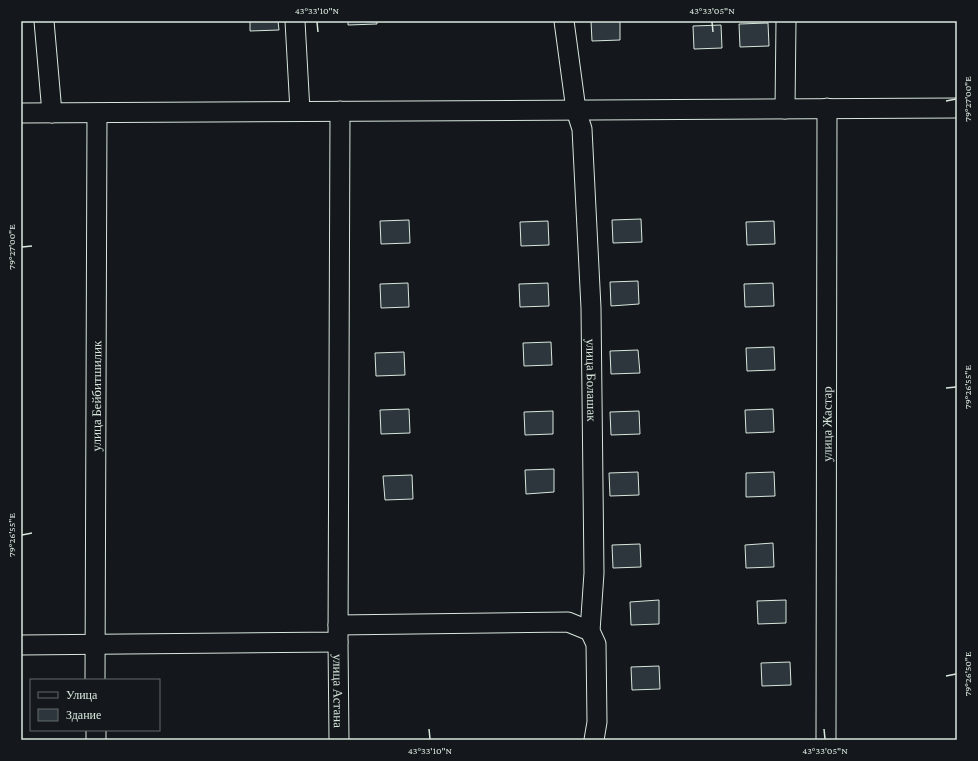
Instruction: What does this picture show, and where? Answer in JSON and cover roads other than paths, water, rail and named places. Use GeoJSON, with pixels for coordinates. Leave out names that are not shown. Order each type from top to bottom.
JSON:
{"type":"FeatureCollection","features":[{"type":"Feature","properties":{"kind":"street"},"geometry":{"type":"LineString","coordinates":[[44,21],[52,113]]}},
{"type":"Feature","properties":{"kind":"street"},"geometry":{"type":"LineString","coordinates":[[295,21],[300,111]]}},
{"type":"Feature","properties":{"kind":"street","name":"улица Болашак"},"geometry":{"type":"LineString","coordinates":[[564,21],[576,110],[582,129],[591,308],[594,573],[590,631],[596,644],[597,722],[594,740]]}},
{"type":"Feature","properties":{"kind":"street"},"geometry":{"type":"LineString","coordinates":[[785,109],[786,21]]}},
{"type":"Feature","properties":{"kind":"street","name":"улица Жастар"},"geometry":{"type":"LineString","coordinates":[[826,740],[827,108]]}},
{"type":"Feature","properties":{"kind":"street"},"geometry":{"type":"LineString","coordinates":[[21,113],[957,108]]}},
{"type":"Feature","properties":{"kind":"street","name":"улица Астана"},"geometry":{"type":"LineString","coordinates":[[339,740],[340,111]]}},
{"type":"Feature","properties":{"kind":"street","name":"улица Бейбитшилик"},"geometry":{"type":"LineString","coordinates":[[95,679],[97,112]]}},
{"type":"Feature","properties":{"kind":"street"},"geometry":{"type":"LineString","coordinates":[[21,645],[95,644],[338,634],[568,622],[590,631]]}}]}
